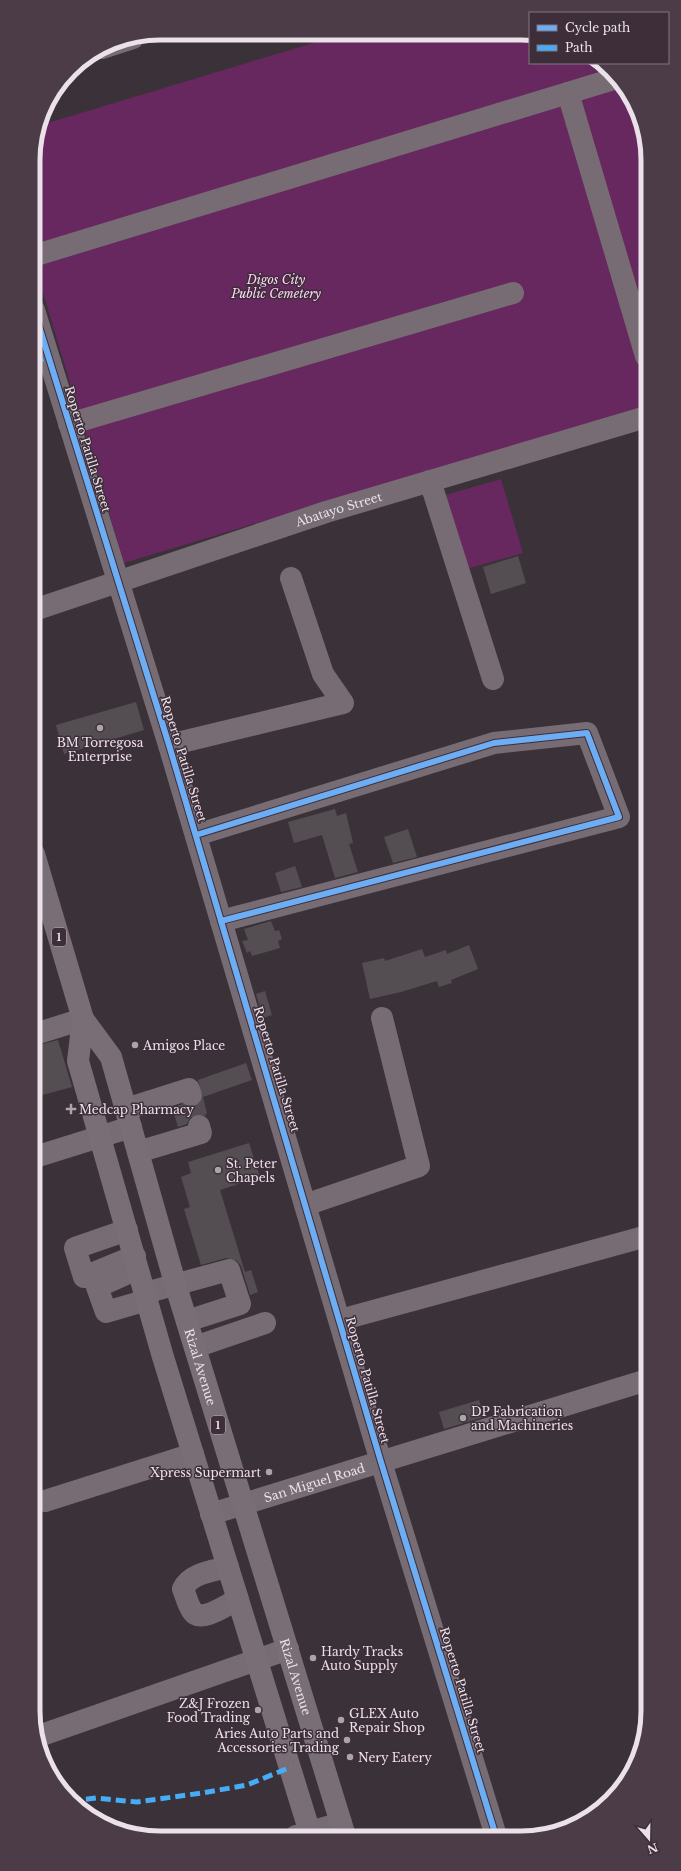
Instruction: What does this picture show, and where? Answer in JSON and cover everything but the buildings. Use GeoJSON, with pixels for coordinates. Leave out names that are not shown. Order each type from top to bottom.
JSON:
{"type":"FeatureCollection","features":[{"type":"Feature","properties":{"kind":"main road","name":"Rizal Avenue"},"geometry":{"type":"LineString","coordinates":[[40,874],[83,1019],[111,1057],[194,1347],[343,1829]]}},
{"type":"Feature","properties":{"kind":"main road","name":"Rizal Avenue"},"geometry":{"type":"LineString","coordinates":[[83,1019],[78,1061],[136,1263],[211,1514],[271,1704],[304,1831]]}},
{"type":"Feature","properties":{"kind":"main road"},"geometry":{"type":"LineString","coordinates":[[271,1704],[302,1694]]}},
{"type":"Feature","properties":{"kind":"street"},"geometry":{"type":"LineString","coordinates":[[40,254],[610,80]]}},
{"type":"Feature","properties":{"kind":"street"},"geometry":{"type":"LineString","coordinates":[[568,93],[641,339]]}},
{"type":"Feature","properties":{"kind":"street"},"geometry":{"type":"LineString","coordinates":[[69,424],[513,293]]}},
{"type":"Feature","properties":{"kind":"street","name":"Roperto Patilla Street"},"geometry":{"type":"LineString","coordinates":[[40,330],[169,745],[381,1462],[494,1831]]}},
{"type":"Feature","properties":{"kind":"street","name":"Abatayo Street"},"geometry":{"type":"LineString","coordinates":[[40,608],[286,525],[641,418]]}},
{"type":"Feature","properties":{"kind":"street"},"geometry":{"type":"LineString","coordinates":[[430,481],[493,679]]}},
{"type":"Feature","properties":{"kind":"street"},"geometry":{"type":"LineString","coordinates":[[169,745],[343,703],[323,674],[291,578]]}},
{"type":"Feature","properties":{"kind":"street"},"geometry":{"type":"LineString","coordinates":[[196,835],[494,743],[587,733],[619,817],[221,921]]}},
{"type":"Feature","properties":{"kind":"street"},"geometry":{"type":"LineString","coordinates":[[305,1205],[419,1166],[382,1018]]}},
{"type":"Feature","properties":{"kind":"street"},"geometry":{"type":"LineString","coordinates":[[40,1032],[83,1019]]}},
{"type":"Feature","properties":{"kind":"street"},"geometry":{"type":"LineString","coordinates":[[40,1155],[100,1136],[128,1118],[189,1089],[191,1095]]}},
{"type":"Feature","properties":{"kind":"street"},"geometry":{"type":"LineString","coordinates":[[138,1152],[202,1133],[199,1126]]}},
{"type":"Feature","properties":{"kind":"street"},"geometry":{"type":"LineString","coordinates":[[127,1230],[75,1248],[84,1277],[136,1263]]}},
{"type":"Feature","properties":{"kind":"street"},"geometry":{"type":"LineString","coordinates":[[340,1320],[641,1238]]}},
{"type":"Feature","properties":{"kind":"street"},"geometry":{"type":"LineString","coordinates":[[136,1263],[97,1287],[106,1312],[175,1283],[229,1270],[240,1304],[187,1322]]}},
{"type":"Feature","properties":{"kind":"street"},"geometry":{"type":"LineString","coordinates":[[194,1347],[265,1323]]}},
{"type":"Feature","properties":{"kind":"street","name":"San Miguel Road"},"geometry":{"type":"LineString","coordinates":[[211,1514],[641,1382]]}},
{"type":"Feature","properties":{"kind":"street"},"geometry":{"type":"LineString","coordinates":[[45,1501],[193,1454]]}},
{"type":"Feature","properties":{"kind":"street"},"geometry":{"type":"LineString","coordinates":[[228,1567],[197,1576],[190,1580],[184,1589],[193,1612],[198,1615],[209,1614],[238,1599]]}},
{"type":"Feature","properties":{"kind":"street"},"geometry":{"type":"LineString","coordinates":[[42,1735],[288,1649]]}},
{"type":"Feature","properties":{"kind":"street"},"geometry":{"type":"LineString","coordinates":[[328,1831],[343,1829]]}},
{"type":"Feature","properties":{"kind":"green space","name":"Digos City Public Cemetery"},"geometry":{"type":"Polygon","coordinates":[[[323,40],[529,41],[529,64],[593,64],[606,75],[625,100],[635,122],[639,137],[641,152],[641,408],[124,563],[40,282],[40,152],[46,124],[323,40]]]}},
{"type":"Feature","properties":{"kind":"green space"},"geometry":{"type":"Polygon","coordinates":[[[501,479],[523,553],[463,570],[442,496],[501,479]]]}},
{"type":"Feature","properties":{"kind":"tunnel"},"geometry":{"type":"LineString","coordinates":[[191,1095],[199,1126]]}},
{"type":"Feature","properties":{"kind":"marked path"},"geometry":{"type":"LineString","coordinates":[[40,360],[48,357]]}},
{"type":"Feature","properties":{"kind":"marked path"},"geometry":{"type":"LineString","coordinates":[[80,1800],[96,1798],[137,1802],[202,1793],[247,1785],[291,1767]]}},
{"type":"Feature","properties":{"kind":"cycle path"},"geometry":{"type":"LineString","coordinates":[[40,329],[169,745],[381,1462],[494,1831]]}},
{"type":"Feature","properties":{"kind":"cycle path"},"geometry":{"type":"LineString","coordinates":[[196,835],[494,743],[587,733],[619,817],[221,921]]}},
{"type":"Feature","properties":{"kind":"place","name":"BM Torregosa Enterprise"},"geometry":{"type":"Point","coordinates":[100,728]}},
{"type":"Feature","properties":{"kind":"place","name":"Amigos Place"},"geometry":{"type":"Point","coordinates":[135,1045]}},
{"type":"Feature","properties":{"kind":"place","name":"Medcap Pharmacy"},"geometry":{"type":"Point","coordinates":[71,1109]}},
{"type":"Feature","properties":{"kind":"place","name":"St. Peter Chapels"},"geometry":{"type":"Point","coordinates":[218,1170]}},
{"type":"Feature","properties":{"kind":"place","name":"DP Fabrication and Machineries"},"geometry":{"type":"Point","coordinates":[463,1418]}},
{"type":"Feature","properties":{"kind":"place","name":"Xpress Supermart"},"geometry":{"type":"Point","coordinates":[269,1472]}},
{"type":"Feature","properties":{"kind":"place","name":"Hardy Tracks Auto Supply"},"geometry":{"type":"Point","coordinates":[313,1658]}},
{"type":"Feature","properties":{"kind":"place","name":"Z&J Frozen Food Trading"},"geometry":{"type":"Point","coordinates":[258,1710]}},
{"type":"Feature","properties":{"kind":"place","name":"GLEX Auto Repair Shop"},"geometry":{"type":"Point","coordinates":[341,1720]}},
{"type":"Feature","properties":{"kind":"place","name":"Aries Auto Parts and Accessories Trading"},"geometry":{"type":"Point","coordinates":[347,1740]}},
{"type":"Feature","properties":{"kind":"place","name":"Nery Eatery"},"geometry":{"type":"Point","coordinates":[350,1757]}}]}
